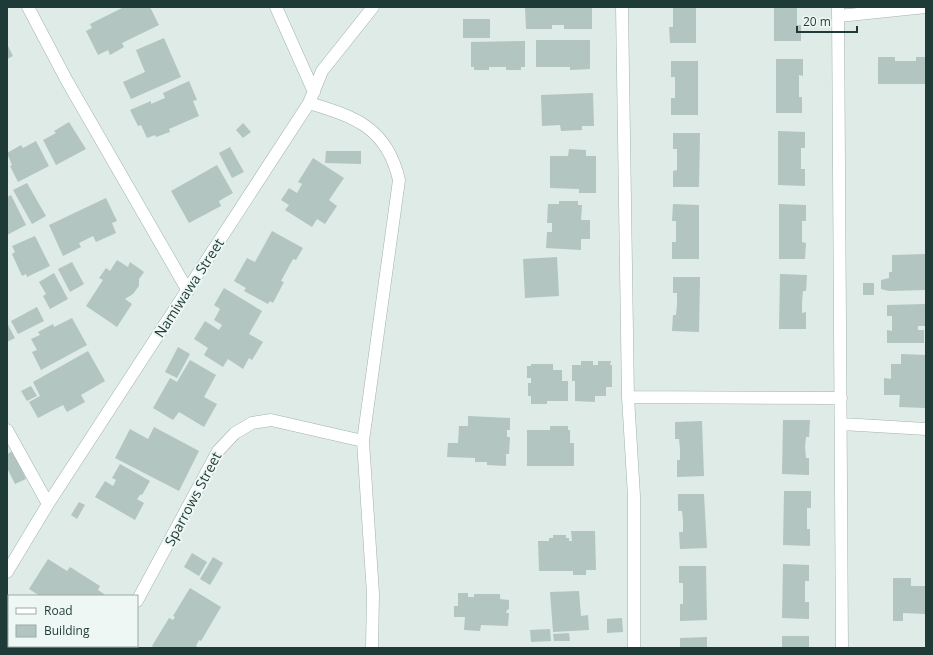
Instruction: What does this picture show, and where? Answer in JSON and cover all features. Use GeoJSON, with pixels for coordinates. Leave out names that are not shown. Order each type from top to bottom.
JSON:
{"type":"FeatureCollection","features":[{"type":"Feature","properties":{"kind":"street"},"geometry":{"type":"LineString","coordinates":[[28,7],[67,81],[188,292]]}},
{"type":"Feature","properties":{"kind":"street"},"geometry":{"type":"LineString","coordinates":[[276,7],[311,97],[367,126],[387,147],[395,162],[399,180],[363,441],[373,594],[372,648]]}},
{"type":"Feature","properties":{"kind":"street","name":"Namiwawa Street"},"geometry":{"type":"LineString","coordinates":[[7,572],[48,504],[188,292],[311,97],[322,71],[373,7]]}},
{"type":"Feature","properties":{"kind":"street"},"geometry":{"type":"LineString","coordinates":[[622,7],[628,397],[634,496],[634,648]]}},
{"type":"Feature","properties":{"kind":"street"},"geometry":{"type":"LineString","coordinates":[[842,648],[842,424],[838,11],[926,7]]}},
{"type":"Feature","properties":{"kind":"street"},"geometry":{"type":"LineString","coordinates":[[628,397],[841,398]]}},
{"type":"Feature","properties":{"kind":"street","name":"Sparrows Street"},"geometry":{"type":"LineString","coordinates":[[138,599],[218,451],[235,433],[252,423],[271,420],[363,441]]}},
{"type":"Feature","properties":{"kind":"street"},"geometry":{"type":"LineString","coordinates":[[842,424],[926,429]]}},
{"type":"Feature","properties":{"kind":"street"},"geometry":{"type":"LineString","coordinates":[[7,430],[48,504]]}},
{"type":"Feature","properties":{"kind":"building"},"geometry":{"type":"Polygon","coordinates":[[[124,7],[150,7],[159,25],[122,43],[124,47],[110,55],[108,50],[98,55],[86,31],[92,28],[90,24],[124,7]]]}},
{"type":"Feature","properties":{"kind":"building"},"geometry":{"type":"Polygon","coordinates":[[[525,7],[592,7],[592,29],[564,29],[564,25],[552,25],[552,29],[526,29],[525,7]]]}},
{"type":"Feature","properties":{"kind":"building"},"geometry":{"type":"Polygon","coordinates":[[[673,7],[696,7],[696,43],[670,43],[669,27],[673,27],[673,7]]]}},
{"type":"Feature","properties":{"kind":"building"},"geometry":{"type":"Polygon","coordinates":[[[774,7],[797,7],[797,25],[801,25],[801,41],[774,41],[774,7]]]}},
{"type":"Feature","properties":{"kind":"building"},"geometry":{"type":"Polygon","coordinates":[[[463,19],[490,19],[490,38],[463,38],[463,19]]]}},
{"type":"Feature","properties":{"kind":"building"},"geometry":{"type":"Polygon","coordinates":[[[164,38],[181,77],[131,99],[123,82],[145,72],[136,50],[164,38]]]}},
{"type":"Feature","properties":{"kind":"building"},"geometry":{"type":"Polygon","coordinates":[[[536,40],[590,40],[590,69],[570,70],[570,67],[536,67],[536,40]]]}},
{"type":"Feature","properties":{"kind":"building"},"geometry":{"type":"Polygon","coordinates":[[[525,41],[525,67],[521,67],[521,70],[506,70],[506,67],[489,67],[489,70],[474,70],[474,67],[471,67],[471,42],[525,41]]]}},
{"type":"Feature","properties":{"kind":"building"},"geometry":{"type":"Polygon","coordinates":[[[7,44],[13,56],[7,59],[7,44]]]}},
{"type":"Feature","properties":{"kind":"building"},"geometry":{"type":"Polygon","coordinates":[[[878,57],[895,57],[895,61],[916,61],[916,57],[926,57],[926,84],[878,84],[878,57]]]}},
{"type":"Feature","properties":{"kind":"building"},"geometry":{"type":"Polygon","coordinates":[[[776,59],[803,59],[803,76],[799,75],[799,97],[802,97],[802,113],[776,113],[776,59]]]}},
{"type":"Feature","properties":{"kind":"building"},"geometry":{"type":"Polygon","coordinates":[[[671,61],[698,61],[698,115],[671,115],[671,98],[675,98],[675,77],[671,77],[671,61]]]}},
{"type":"Feature","properties":{"kind":"building"},"geometry":{"type":"Polygon","coordinates":[[[189,81],[197,100],[193,101],[199,116],[169,129],[170,132],[156,137],[155,135],[147,138],[141,125],[138,126],[130,110],[151,101],[151,104],[165,98],[163,93],[189,81]]]}},
{"type":"Feature","properties":{"kind":"building"},"geometry":{"type":"Polygon","coordinates":[[[593,93],[594,126],[582,126],[582,130],[561,131],[560,125],[542,126],[541,95],[593,93]]]}},
{"type":"Feature","properties":{"kind":"building"},"geometry":{"type":"Polygon","coordinates":[[[69,122],[86,149],[56,165],[43,140],[56,133],[54,131],[69,122]]]}},
{"type":"Feature","properties":{"kind":"building"},"geometry":{"type":"Polygon","coordinates":[[[243,123],[251,132],[243,138],[236,130],[243,123]]]}},
{"type":"Feature","properties":{"kind":"building"},"geometry":{"type":"Polygon","coordinates":[[[778,131],[805,132],[805,148],[801,148],[801,169],[805,169],[805,186],[778,185],[778,131]]]}},
{"type":"Feature","properties":{"kind":"building"},"geometry":{"type":"Polygon","coordinates":[[[673,133],[700,133],[699,187],[673,187],[673,171],[677,170],[677,149],[673,149],[673,133]]]}},
{"type":"Feature","properties":{"kind":"building"},"geometry":{"type":"Polygon","coordinates":[[[36,141],[49,166],[18,182],[10,166],[12,165],[7,153],[21,145],[23,148],[36,141]]]}},
{"type":"Feature","properties":{"kind":"building"},"geometry":{"type":"Polygon","coordinates":[[[230,147],[244,172],[232,178],[219,153],[230,147]]]}},
{"type":"Feature","properties":{"kind":"building"},"geometry":{"type":"Polygon","coordinates":[[[569,149],[586,150],[586,156],[596,156],[596,193],[579,193],[579,189],[550,188],[550,156],[568,156],[569,149]]]}},
{"type":"Feature","properties":{"kind":"building"},"geometry":{"type":"Polygon","coordinates":[[[326,151],[361,151],[361,164],[325,163],[326,151]]]}},
{"type":"Feature","properties":{"kind":"building"},"geometry":{"type":"Polygon","coordinates":[[[313,158],[344,178],[329,200],[337,206],[325,224],[317,219],[312,227],[285,210],[289,205],[281,200],[289,188],[297,193],[302,184],[298,182],[313,158]]]}},
{"type":"Feature","properties":{"kind":"building"},"geometry":{"type":"Polygon","coordinates":[[[217,165],[233,193],[219,201],[221,206],[189,223],[171,191],[217,165]]]}},
{"type":"Feature","properties":{"kind":"building"},"geometry":{"type":"Polygon","coordinates":[[[27,183],[46,216],[32,224],[13,190],[27,183]]]}},
{"type":"Feature","properties":{"kind":"building"},"geometry":{"type":"Polygon","coordinates":[[[11,195],[26,225],[7,235],[7,197],[11,195]]]}},
{"type":"Feature","properties":{"kind":"building"},"geometry":{"type":"Polygon","coordinates":[[[106,198],[117,221],[112,223],[116,233],[96,242],[93,236],[79,243],[81,247],[63,256],[49,225],[106,198]]]}},
{"type":"Feature","properties":{"kind":"building"},"geometry":{"type":"Polygon","coordinates":[[[559,201],[578,201],[578,205],[582,205],[581,220],[590,220],[590,239],[581,239],[581,250],[546,248],[547,232],[552,232],[552,223],[547,223],[548,204],[559,204],[559,201]]]}},
{"type":"Feature","properties":{"kind":"building"},"geometry":{"type":"Polygon","coordinates":[[[673,204],[699,205],[699,259],[672,259],[672,242],[676,242],[676,221],[672,221],[673,204]]]}},
{"type":"Feature","properties":{"kind":"building"},"geometry":{"type":"Polygon","coordinates":[[[779,204],[806,205],[806,221],[802,221],[802,242],[806,243],[805,259],[779,259],[779,204]]]}},
{"type":"Feature","properties":{"kind":"building"},"geometry":{"type":"Polygon","coordinates":[[[272,231],[303,248],[296,260],[293,259],[281,281],[284,282],[273,303],[270,301],[268,304],[244,291],[246,288],[234,281],[247,258],[255,262],[272,231]]]}},
{"type":"Feature","properties":{"kind":"building"},"geometry":{"type":"Polygon","coordinates":[[[35,236],[50,266],[27,277],[26,274],[22,276],[12,254],[15,252],[12,246],[35,236]]]}},
{"type":"Feature","properties":{"kind":"building"},"geometry":{"type":"Polygon","coordinates":[[[926,254],[926,290],[889,291],[881,289],[881,280],[889,278],[889,272],[892,272],[892,255],[926,254]]]}},
{"type":"Feature","properties":{"kind":"building"},"geometry":{"type":"Polygon","coordinates":[[[557,257],[559,296],[525,298],[523,259],[557,257]]]}},
{"type":"Feature","properties":{"kind":"building"},"geometry":{"type":"Polygon","coordinates":[[[117,260],[128,267],[130,262],[144,272],[139,279],[139,286],[133,294],[125,299],[132,304],[117,327],[86,306],[103,280],[99,278],[106,268],[110,271],[117,260]]]}},
{"type":"Feature","properties":{"kind":"building"},"geometry":{"type":"Polygon","coordinates":[[[72,262],[84,284],[70,292],[58,269],[72,262]]]}},
{"type":"Feature","properties":{"kind":"building"},"geometry":{"type":"Polygon","coordinates":[[[54,273],[68,299],[50,309],[43,296],[46,294],[39,282],[54,273]]]}},
{"type":"Feature","properties":{"kind":"building"},"geometry":{"type":"Polygon","coordinates":[[[780,274],[807,275],[806,291],[803,291],[802,302],[802,313],[806,312],[806,329],[779,329],[780,274]]]}},
{"type":"Feature","properties":{"kind":"building"},"geometry":{"type":"Polygon","coordinates":[[[673,277],[700,277],[699,332],[672,331],[673,315],[676,315],[677,304],[677,293],[673,293],[673,277]]]}},
{"type":"Feature","properties":{"kind":"building"},"geometry":{"type":"Polygon","coordinates":[[[863,283],[874,283],[874,295],[863,295],[863,283]]]}},
{"type":"Feature","properties":{"kind":"building"},"geometry":{"type":"Polygon","coordinates":[[[224,288],[262,311],[249,334],[263,342],[252,360],[249,358],[243,369],[228,359],[223,367],[204,355],[208,348],[194,339],[205,321],[219,330],[222,325],[214,320],[220,309],[214,305],[224,288]]]}},
{"type":"Feature","properties":{"kind":"building"},"geometry":{"type":"Polygon","coordinates":[[[926,304],[926,326],[918,326],[918,330],[924,330],[924,343],[887,343],[887,330],[892,331],[892,316],[887,316],[887,305],[926,304]]]}},
{"type":"Feature","properties":{"kind":"building"},"geometry":{"type":"Polygon","coordinates":[[[37,307],[44,321],[18,334],[11,321],[37,307]]]}},
{"type":"Feature","properties":{"kind":"building"},"geometry":{"type":"Polygon","coordinates":[[[72,318],[87,345],[41,370],[32,352],[37,350],[31,339],[40,335],[38,332],[53,324],[54,327],[72,318]]]}},
{"type":"Feature","properties":{"kind":"building"},"geometry":{"type":"Polygon","coordinates":[[[7,323],[15,338],[7,342],[7,323]]]}},
{"type":"Feature","properties":{"kind":"building"},"geometry":{"type":"Polygon","coordinates":[[[178,347],[190,354],[177,378],[165,372],[178,347]]]}},
{"type":"Feature","properties":{"kind":"building"},"geometry":{"type":"Polygon","coordinates":[[[88,351],[105,381],[81,395],[85,402],[67,412],[63,405],[38,418],[29,402],[40,396],[33,382],[88,351]]]}},
{"type":"Feature","properties":{"kind":"building"},"geometry":{"type":"Polygon","coordinates":[[[901,354],[926,355],[925,408],[899,407],[900,395],[884,395],[884,378],[891,379],[891,364],[901,364],[901,354]]]}},
{"type":"Feature","properties":{"kind":"building"},"geometry":{"type":"Polygon","coordinates":[[[190,360],[216,375],[204,397],[217,404],[204,427],[179,412],[173,420],[153,408],[170,378],[177,382],[190,360]]]}},
{"type":"Feature","properties":{"kind":"building"},"geometry":{"type":"Polygon","coordinates":[[[581,361],[593,361],[593,365],[598,365],[598,361],[611,361],[612,387],[606,387],[606,396],[595,396],[595,402],[575,401],[575,381],[572,381],[572,365],[581,365],[581,361]]]}},
{"type":"Feature","properties":{"kind":"building"},"geometry":{"type":"Polygon","coordinates":[[[531,364],[553,364],[553,370],[562,370],[562,381],[568,381],[568,401],[547,401],[547,404],[531,404],[531,396],[528,396],[528,383],[531,383],[531,378],[527,378],[527,366],[531,366],[531,364]]]}},
{"type":"Feature","properties":{"kind":"building"},"geometry":{"type":"Polygon","coordinates":[[[31,386],[37,396],[27,401],[21,391],[31,386]]]}},
{"type":"Feature","properties":{"kind":"building"},"geometry":{"type":"Polygon","coordinates":[[[468,416],[510,418],[510,430],[507,430],[507,437],[510,437],[509,454],[506,454],[506,466],[487,465],[487,462],[475,462],[475,458],[447,457],[448,443],[458,443],[459,426],[468,426],[468,416]]]}},
{"type":"Feature","properties":{"kind":"building"},"geometry":{"type":"Polygon","coordinates":[[[783,420],[810,420],[809,437],[806,437],[805,447],[806,458],[809,458],[809,475],[782,474],[783,420]]]}},
{"type":"Feature","properties":{"kind":"building"},"geometry":{"type":"Polygon","coordinates":[[[702,421],[704,476],[677,477],[677,460],[680,460],[680,449],[679,439],[675,439],[675,422],[702,421]]]}},
{"type":"Feature","properties":{"kind":"building"},"geometry":{"type":"Polygon","coordinates":[[[550,426],[568,426],[568,430],[570,430],[570,443],[574,443],[574,466],[527,466],[527,430],[550,430],[550,426]]]}},
{"type":"Feature","properties":{"kind":"building"},"geometry":{"type":"Polygon","coordinates":[[[154,427],[199,451],[179,491],[115,458],[130,429],[148,439],[154,427]]]}},
{"type":"Feature","properties":{"kind":"building"},"geometry":{"type":"Polygon","coordinates":[[[13,451],[26,479],[15,484],[7,468],[7,454],[13,451]]]}},
{"type":"Feature","properties":{"kind":"building"},"geometry":{"type":"Polygon","coordinates":[[[120,464],[150,481],[142,495],[141,494],[137,499],[144,503],[135,520],[95,497],[105,481],[113,486],[116,480],[112,478],[120,464]]]}},
{"type":"Feature","properties":{"kind":"building"},"geometry":{"type":"Polygon","coordinates":[[[784,491],[811,491],[811,508],[807,508],[807,529],[810,529],[810,546],[783,545],[784,491]]]}},
{"type":"Feature","properties":{"kind":"building"},"geometry":{"type":"Polygon","coordinates":[[[678,494],[704,494],[707,548],[680,549],[679,532],[683,532],[683,521],[682,511],[678,511],[678,494]]]}},
{"type":"Feature","properties":{"kind":"building"},"geometry":{"type":"Polygon","coordinates":[[[79,502],[85,505],[77,519],[71,515],[79,502]]]}},
{"type":"Feature","properties":{"kind":"building"},"geometry":{"type":"Polygon","coordinates":[[[571,531],[595,531],[596,570],[586,570],[586,575],[573,575],[573,571],[539,571],[538,541],[549,541],[549,538],[553,538],[553,535],[566,535],[566,538],[569,538],[569,541],[572,541],[571,531]]]}},
{"type":"Feature","properties":{"kind":"building"},"geometry":{"type":"Polygon","coordinates":[[[192,553],[207,562],[199,576],[184,567],[192,553]]]}},
{"type":"Feature","properties":{"kind":"building"},"geometry":{"type":"Polygon","coordinates":[[[213,557],[223,563],[210,585],[200,579],[213,557]]]}},
{"type":"Feature","properties":{"kind":"building"},"geometry":{"type":"Polygon","coordinates":[[[48,559],[67,571],[70,567],[100,586],[98,590],[104,594],[38,595],[29,589],[48,559]]]}},
{"type":"Feature","properties":{"kind":"building"},"geometry":{"type":"Polygon","coordinates":[[[783,564],[809,565],[809,581],[805,581],[805,602],[809,602],[809,619],[782,618],[783,564]]]}},
{"type":"Feature","properties":{"kind":"building"},"geometry":{"type":"Polygon","coordinates":[[[679,566],[706,566],[707,620],[680,621],[680,604],[683,604],[683,583],[679,583],[679,566]]]}},
{"type":"Feature","properties":{"kind":"building"},"geometry":{"type":"Polygon","coordinates":[[[893,578],[911,578],[911,586],[926,586],[926,614],[903,613],[903,621],[893,621],[893,578]]]}},
{"type":"Feature","properties":{"kind":"building"},"geometry":{"type":"Polygon","coordinates":[[[190,588],[221,607],[201,641],[199,640],[196,646],[199,648],[155,648],[152,646],[169,618],[173,620],[175,617],[173,616],[190,588]]]}},
{"type":"Feature","properties":{"kind":"building"},"geometry":{"type":"Polygon","coordinates":[[[579,591],[581,616],[588,615],[589,630],[553,632],[550,592],[579,591]]]}},
{"type":"Feature","properties":{"kind":"building"},"geometry":{"type":"Polygon","coordinates":[[[458,593],[468,593],[468,597],[474,597],[474,594],[500,594],[500,599],[509,600],[509,609],[506,613],[509,613],[508,626],[481,625],[480,631],[464,630],[465,617],[454,617],[454,606],[458,606],[458,593]]]}},
{"type":"Feature","properties":{"kind":"building"},"geometry":{"type":"Polygon","coordinates":[[[622,618],[623,632],[607,633],[607,619],[622,618]]]}},
{"type":"Feature","properties":{"kind":"building"},"geometry":{"type":"Polygon","coordinates":[[[550,629],[551,641],[531,642],[530,630],[550,629]]]}},
{"type":"Feature","properties":{"kind":"building"},"geometry":{"type":"Polygon","coordinates":[[[569,633],[570,641],[554,641],[553,634],[569,633]]]}},
{"type":"Feature","properties":{"kind":"building"},"geometry":{"type":"Polygon","coordinates":[[[782,636],[809,636],[809,648],[782,648],[782,636]]]}},
{"type":"Feature","properties":{"kind":"building"},"geometry":{"type":"Polygon","coordinates":[[[707,637],[707,648],[680,648],[680,638],[707,637]]]}}]}
